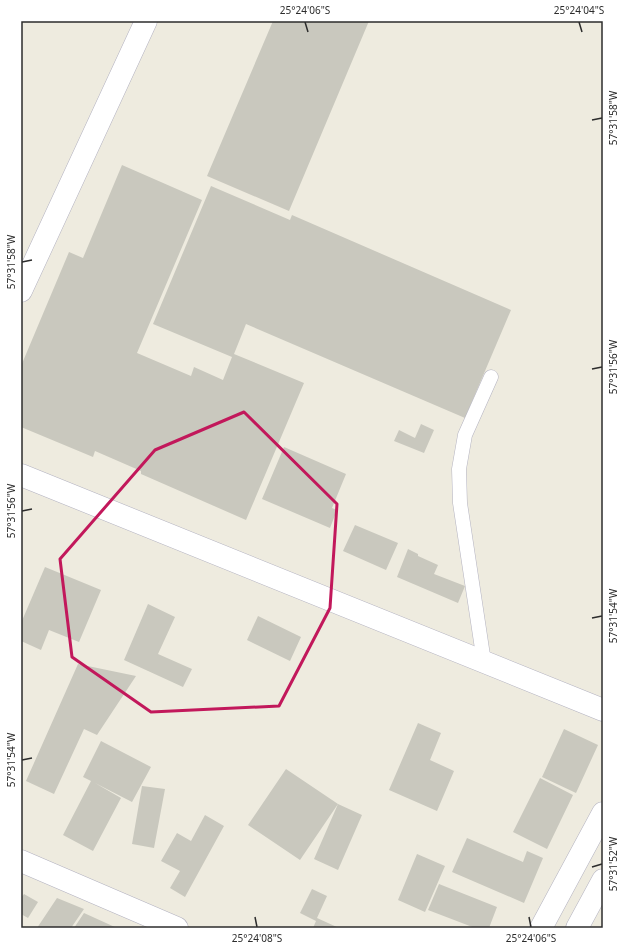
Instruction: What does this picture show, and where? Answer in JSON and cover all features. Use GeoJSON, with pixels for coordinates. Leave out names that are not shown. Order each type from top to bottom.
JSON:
{"type":"FeatureCollection","features":[{"type":"Feature","properties":{"kind":"street"},"geometry":{"type":"LineString","coordinates":[[21,291],[146,21]]}},
{"type":"Feature","properties":{"kind":"street"},"geometry":{"type":"LineString","coordinates":[[21,476],[603,710]]}},
{"type":"Feature","properties":{"kind":"street"},"geometry":{"type":"LineString","coordinates":[[541,928],[603,813]]}},
{"type":"Feature","properties":{"kind":"street"},"geometry":{"type":"LineString","coordinates":[[21,861],[150,923],[177,928]]}},
{"type":"Feature","properties":{"kind":"street"},"geometry":{"type":"LineString","coordinates":[[576,928],[603,880]]}},
{"type":"Feature","properties":{"kind":"lane"},"geometry":{"type":"LineString","coordinates":[[484,662],[460,503],[459,469],[465,435],[491,376]]}},
{"type":"Feature","properties":{"kind":"highlighted area"},"geometry":{"type":"Polygon","coordinates":[[[244,412],[337,504],[330,608],[279,706],[151,712],[72,657],[60,559],[155,450],[244,412]]]}},
{"type":"Feature","properties":{"kind":"building"},"geometry":{"type":"Polygon","coordinates":[[[273,21],[369,21],[289,211],[207,176],[273,21]]]}},
{"type":"Feature","properties":{"kind":"building"},"geometry":{"type":"Polygon","coordinates":[[[122,165],[202,200],[137,353],[191,376],[194,367],[223,380],[232,357],[153,324],[211,186],[290,220],[292,215],[511,310],[465,418],[246,324],[234,354],[304,383],[246,520],[141,474],[141,471],[95,451],[93,457],[21,427],[21,366],[69,252],[83,258],[122,165]]]}},
{"type":"Feature","properties":{"kind":"building"},"geometry":{"type":"Polygon","coordinates":[[[421,424],[434,430],[424,453],[394,441],[399,430],[415,438],[421,424]]]}},
{"type":"Feature","properties":{"kind":"building"},"geometry":{"type":"Polygon","coordinates":[[[284,447],[346,474],[332,508],[337,510],[330,528],[262,499],[284,447]]]}},
{"type":"Feature","properties":{"kind":"building"},"geometry":{"type":"Polygon","coordinates":[[[355,525],[398,543],[386,570],[343,551],[355,525]]]}},
{"type":"Feature","properties":{"kind":"building"},"geometry":{"type":"Polygon","coordinates":[[[408,549],[418,554],[418,556],[438,565],[434,574],[465,586],[458,603],[397,577],[408,549]]]}},
{"type":"Feature","properties":{"kind":"building"},"geometry":{"type":"Polygon","coordinates":[[[45,567],[101,590],[79,642],[49,630],[41,650],[21,641],[21,623],[45,567]]]}},
{"type":"Feature","properties":{"kind":"building"},"geometry":{"type":"Polygon","coordinates":[[[148,604],[175,617],[158,654],[192,669],[183,687],[124,660],[148,604]]]}},
{"type":"Feature","properties":{"kind":"building"},"geometry":{"type":"Polygon","coordinates":[[[258,616],[301,637],[290,661],[247,640],[258,616]]]}},
{"type":"Feature","properties":{"kind":"building"},"geometry":{"type":"Polygon","coordinates":[[[78,664],[136,676],[97,735],[84,729],[54,794],[26,781],[78,664]]]}},
{"type":"Feature","properties":{"kind":"building"},"geometry":{"type":"Polygon","coordinates":[[[418,723],[441,733],[430,760],[454,771],[437,811],[389,790],[418,723]]]}},
{"type":"Feature","properties":{"kind":"building"},"geometry":{"type":"Polygon","coordinates":[[[564,729],[598,745],[576,793],[542,777],[564,729]]]}},
{"type":"Feature","properties":{"kind":"building"},"geometry":{"type":"Polygon","coordinates":[[[101,741],[151,767],[132,802],[95,783],[121,798],[93,851],[63,835],[91,781],[83,777],[101,741]]]}},
{"type":"Feature","properties":{"kind":"building"},"geometry":{"type":"Polygon","coordinates":[[[286,769],[338,804],[300,860],[248,825],[286,769]]]}},
{"type":"Feature","properties":{"kind":"building"},"geometry":{"type":"Polygon","coordinates":[[[540,778],[573,795],[547,849],[513,832],[540,778]]]}},
{"type":"Feature","properties":{"kind":"building"},"geometry":{"type":"Polygon","coordinates":[[[142,786],[165,789],[154,848],[132,844],[142,786]]]}},
{"type":"Feature","properties":{"kind":"building"},"geometry":{"type":"Polygon","coordinates":[[[338,804],[362,815],[338,870],[314,859],[338,804]]]}},
{"type":"Feature","properties":{"kind":"building"},"geometry":{"type":"Polygon","coordinates":[[[205,815],[224,826],[185,897],[170,888],[180,871],[161,861],[177,833],[191,841],[205,815]]]}},
{"type":"Feature","properties":{"kind":"building"},"geometry":{"type":"Polygon","coordinates":[[[467,838],[523,862],[527,851],[543,858],[524,903],[452,872],[467,838]]]}},
{"type":"Feature","properties":{"kind":"building"},"geometry":{"type":"Polygon","coordinates":[[[417,854],[445,866],[425,912],[398,900],[417,854]]]}},
{"type":"Feature","properties":{"kind":"building"},"geometry":{"type":"Polygon","coordinates":[[[439,884],[497,907],[489,928],[475,928],[428,910],[439,884]]]}},
{"type":"Feature","properties":{"kind":"building"},"geometry":{"type":"Polygon","coordinates":[[[312,889],[327,896],[317,918],[339,928],[313,928],[316,921],[300,913],[312,889]]]}},
{"type":"Feature","properties":{"kind":"building"},"geometry":{"type":"Polygon","coordinates":[[[24,894],[38,902],[28,918],[21,914],[21,898],[24,894]]]}},
{"type":"Feature","properties":{"kind":"building"},"geometry":{"type":"Polygon","coordinates":[[[57,898],[84,909],[71,928],[37,928],[57,898]]]}},
{"type":"Feature","properties":{"kind":"building"},"geometry":{"type":"Polygon","coordinates":[[[84,913],[117,928],[74,928],[84,913]]]}}]}
